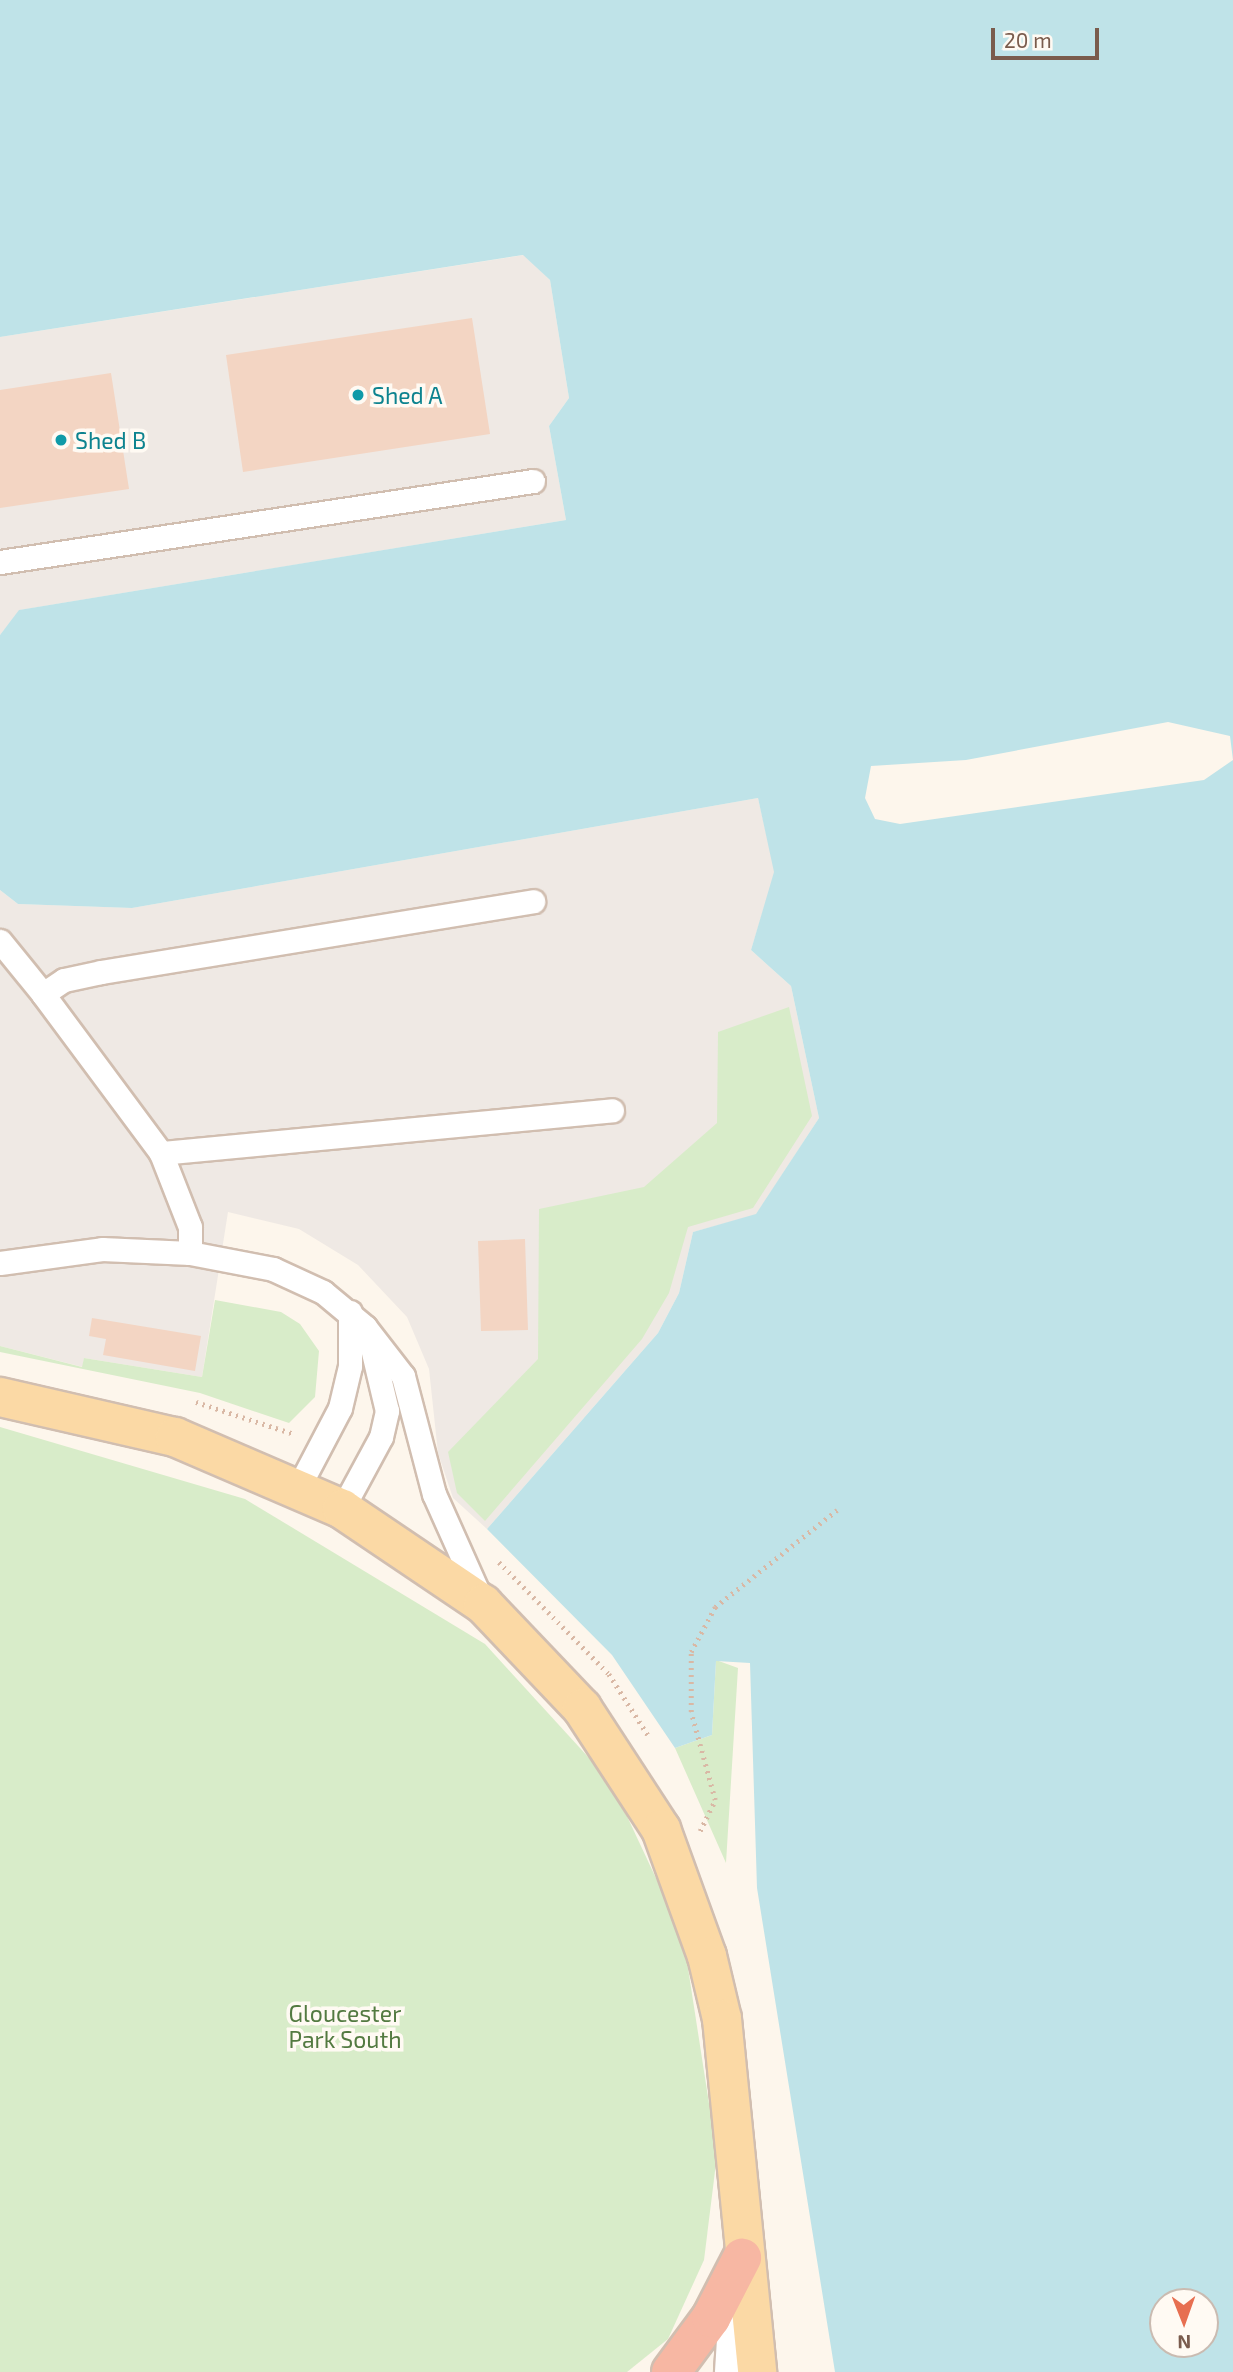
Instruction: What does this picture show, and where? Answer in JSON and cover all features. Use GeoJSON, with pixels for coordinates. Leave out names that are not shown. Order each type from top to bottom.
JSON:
{"type":"FeatureCollection","features":[{"type":"Feature","properties":{"kind":"highway"},"geometry":{"type":"LineString","coordinates":[[671,2372],[711,2318],[742,2258]]}},
{"type":"Feature","properties":{"kind":"main road"},"geometry":{"type":"LineString","coordinates":[[0,1397],[175,1437],[342,1509],[484,1604],[582,1708],[623,1764],[677,1862],[722,2019],[742,2258],[757,2372]]}},
{"type":"Feature","properties":{"kind":"street"},"geometry":{"type":"LineString","coordinates":[[734,2372],[742,2258]]}},
{"type":"Feature","properties":{"kind":"lane"},"geometry":{"type":"LineString","coordinates":[[0,562],[533,481]]}},
{"type":"Feature","properties":{"kind":"lane"},"geometry":{"type":"LineString","coordinates":[[43,994],[64,980],[101,972],[533,901]]}},
{"type":"Feature","properties":{"kind":"lane"},"geometry":{"type":"LineString","coordinates":[[0,941],[43,994],[161,1153],[190,1227],[191,1253]]}},
{"type":"Feature","properties":{"kind":"lane"},"geometry":{"type":"LineString","coordinates":[[161,1153],[612,1110]]}},
{"type":"Feature","properties":{"kind":"lane"},"geometry":{"type":"LineString","coordinates":[[0,1263],[102,1249],[191,1253],[300,1278],[351,1312],[403,1376],[434,1494],[484,1604]]}},
{"type":"Feature","properties":{"kind":"lane"},"geometry":{"type":"LineString","coordinates":[[298,1488],[340,1408],[351,1366],[351,1312]]}},
{"type":"Feature","properties":{"kind":"lane"},"geometry":{"type":"LineString","coordinates":[[342,1509],[381,1437],[387,1411],[381,1369],[351,1312]]}},
{"type":"Feature","properties":{"kind":"path"},"geometry":{"type":"LineString","coordinates":[[700,1832],[715,1800],[691,1712],[691,1652],[700,1630],[715,1607],[837,1510]]}},
{"type":"Feature","properties":{"kind":"shaded area"},"geometry":{"type":"Polygon","coordinates":[[[524,255],[550,280],[569,398],[549,426],[566,520],[20,610],[0,635],[0,337],[524,255]]]}},
{"type":"Feature","properties":{"kind":"shaded area"},"geometry":{"type":"Polygon","coordinates":[[[758,798],[775,872],[751,950],[791,986],[819,1118],[756,1215],[693,1232],[679,1293],[658,1333],[487,1529],[453,1498],[438,1453],[429,1369],[407,1317],[358,1265],[299,1229],[228,1212],[202,1377],[84,1358],[83,1367],[0,1346],[0,890],[18,904],[132,908],[758,798]]]}},
{"type":"Feature","properties":{"kind":"green space"},"geometry":{"type":"Polygon","coordinates":[[[789,1007],[812,1116],[753,1208],[688,1227],[669,1293],[642,1339],[485,1521],[457,1493],[448,1452],[538,1359],[539,1209],[644,1187],[717,1123],[718,1032],[789,1007]]]}},
{"type":"Feature","properties":{"kind":"green space"},"geometry":{"type":"Polygon","coordinates":[[[215,1300],[281,1312],[300,1324],[319,1351],[315,1397],[289,1423],[200,1393],[0,1352],[0,1346],[82,1367],[84,1358],[202,1377],[215,1300]]]}},
{"type":"Feature","properties":{"kind":"green space","name":"Gloucester Park South"},"geometry":{"type":"Polygon","coordinates":[[[0,1427],[245,1499],[485,1644],[611,1782],[683,1936],[717,2155],[704,2260],[668,2339],[627,2372],[0,2372],[0,1427]]]}},
{"type":"Feature","properties":{"kind":"green space"},"geometry":{"type":"Polygon","coordinates":[[[716,1660],[738,1668],[726,1863],[675,1748],[712,1735],[716,1660]]]}},
{"type":"Feature","properties":{"kind":"water"},"geometry":{"type":"Polygon","coordinates":[[[0,0],[1233,0],[1233,2372],[835,2372],[757,1888],[750,1663],[716,1661],[712,1735],[675,1748],[612,1655],[487,1529],[658,1333],[679,1293],[693,1232],[756,1214],[819,1118],[791,986],[751,950],[774,872],[758,798],[132,908],[18,904],[0,890],[0,635],[19,610],[566,520],[549,426],[569,398],[550,280],[523,255],[0,337],[0,0]]]}},
{"type":"Feature","properties":{"kind":"pier"},"geometry":{"type":"Polygon","coordinates":[[[1168,722],[1230,736],[1233,760],[1204,780],[900,824],[875,819],[865,798],[871,766],[966,760],[1168,722]]]}},
{"type":"Feature","properties":{"kind":"building","name":"Shed A"},"geometry":{"type":"Polygon","coordinates":[[[472,318],[490,434],[243,472],[226,355],[472,318]]]}},
{"type":"Feature","properties":{"kind":"building","name":"Shed B"},"geometry":{"type":"Polygon","coordinates":[[[111,373],[129,489],[0,508],[0,390],[111,373]]]}},
{"type":"Feature","properties":{"kind":"building"},"geometry":{"type":"Polygon","coordinates":[[[525,1239],[528,1330],[481,1331],[478,1241],[525,1239]]]}},
{"type":"Feature","properties":{"kind":"building"},"geometry":{"type":"Polygon","coordinates":[[[92,1318],[201,1336],[195,1371],[103,1355],[106,1339],[89,1336],[92,1318]]]}},
{"type":"Feature","properties":{"kind":"place","name":"Shed A"},"geometry":{"type":"Point","coordinates":[358,395]}},
{"type":"Feature","properties":{"kind":"place","name":"Shed B"},"geometry":{"type":"Point","coordinates":[61,440]}}]}
